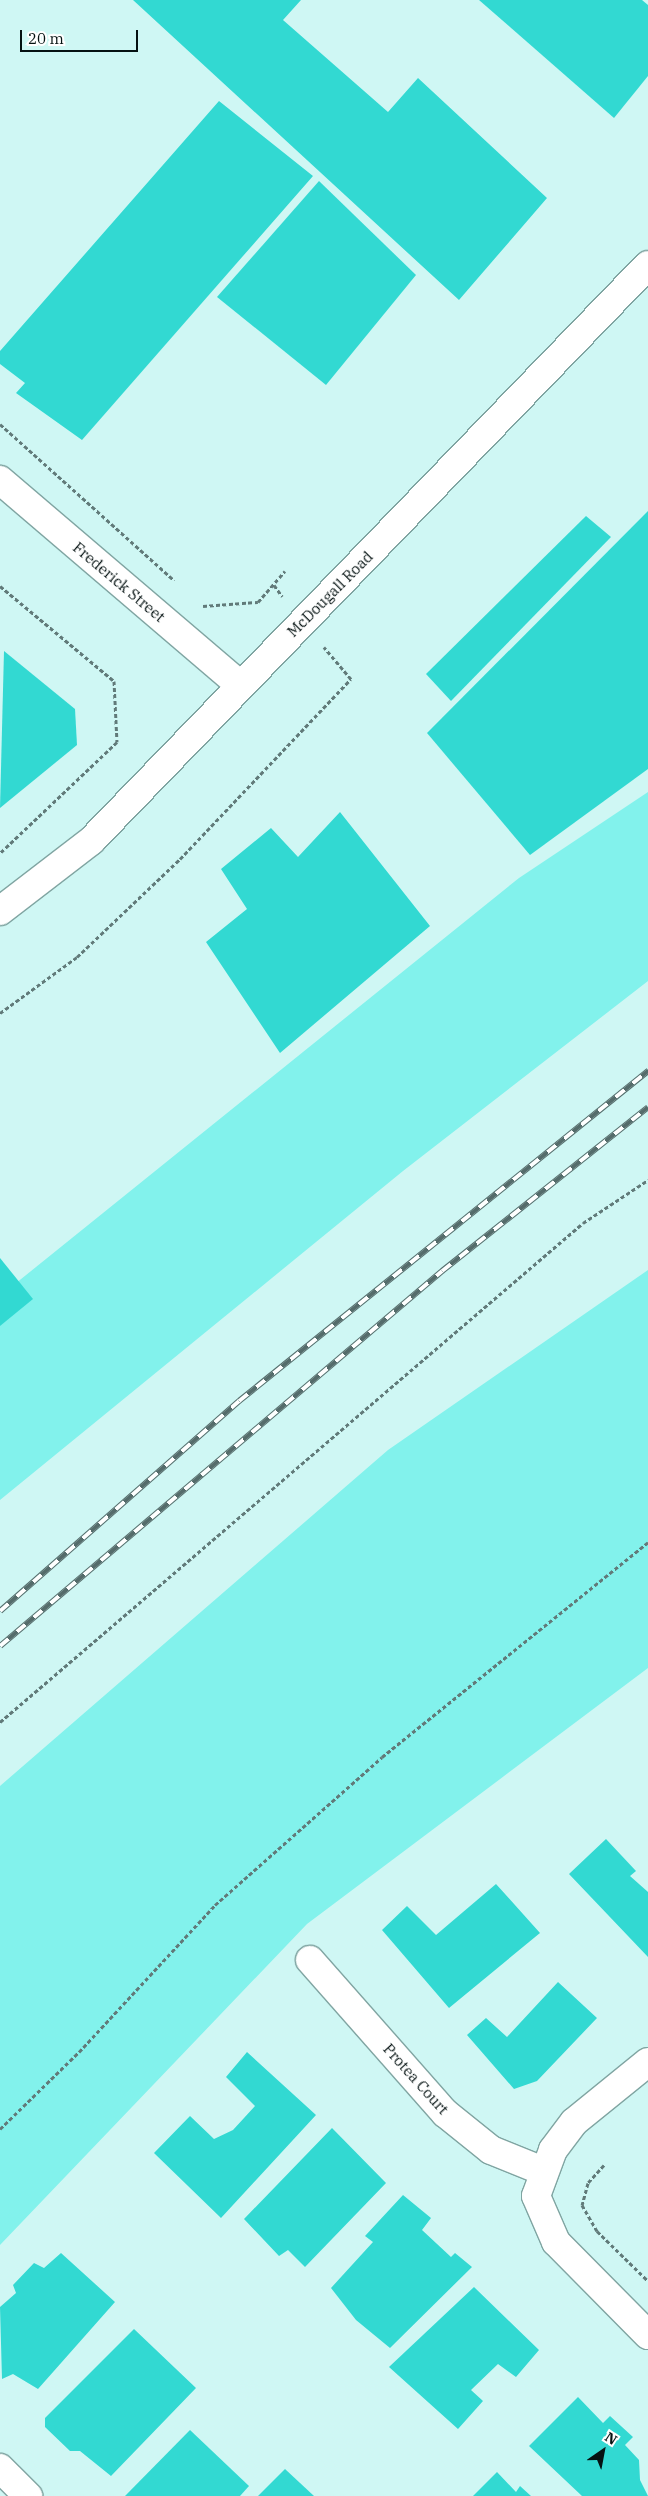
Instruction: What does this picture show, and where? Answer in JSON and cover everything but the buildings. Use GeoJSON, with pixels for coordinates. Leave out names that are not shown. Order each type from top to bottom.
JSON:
{"type":"FeatureCollection","features":[{"type":"Feature","properties":{"kind":"street","name":"McDougall Road"},"geometry":{"type":"LineString","coordinates":[[0,911],[91,841],[239,684],[303,621],[648,265]]}},
{"type":"Feature","properties":{"kind":"street","name":"Frederick Street"},"geometry":{"type":"LineString","coordinates":[[0,480],[239,684]]}},
{"type":"Feature","properties":{"kind":"street","name":"Protea Court"},"geometry":{"type":"LineString","coordinates":[[310,1960],[445,2113],[491,2150],[543,2171]]}},
{"type":"Feature","properties":{"kind":"street"},"geometry":{"type":"LineString","coordinates":[[648,2062],[574,2122],[543,2171],[536,2196],[556,2242],[648,2335]]}},
{"type":"Feature","properties":{"kind":"street"},"geometry":{"type":"LineString","coordinates":[[0,2468],[28,2496]]}},
{"type":"Feature","properties":{"kind":"path"},"geometry":{"type":"LineString","coordinates":[[0,424],[182,587]]}},
{"type":"Feature","properties":{"kind":"path"},"geometry":{"type":"LineString","coordinates":[[197,600],[204,607],[258,602],[285,571]]}},
{"type":"Feature","properties":{"kind":"path"},"geometry":{"type":"LineString","coordinates":[[0,586],[114,681],[117,742],[0,853]]}},
{"type":"Feature","properties":{"kind":"path"},"geometry":{"type":"LineString","coordinates":[[0,1013],[77,957],[166,872],[351,679],[303,621]]}},
{"type":"Feature","properties":{"kind":"path"},"geometry":{"type":"LineString","coordinates":[[0,1722],[583,1223],[648,1180]]}},
{"type":"Feature","properties":{"kind":"path"},"geometry":{"type":"LineString","coordinates":[[0,2129],[79,2052],[215,1906],[382,1757],[648,1542]]}},
{"type":"Feature","properties":{"kind":"path"},"geometry":{"type":"LineString","coordinates":[[604,2165],[588,2184],[582,2205],[597,2231],[648,2281]]}},
{"type":"Feature","properties":{"kind":"shaded area"},"geometry":{"type":"Polygon","coordinates":[[[648,792],[648,981],[403,1171],[0,1500],[0,1296],[519,878],[648,792]]]}},
{"type":"Feature","properties":{"kind":"shaded area"},"geometry":{"type":"Polygon","coordinates":[[[648,1270],[648,1668],[307,1924],[0,2245],[0,1786],[388,1450],[648,1270]]]}},
{"type":"Feature","properties":{"kind":"railway"},"geometry":{"type":"LineString","coordinates":[[0,1611],[239,1401],[648,1071]]}},
{"type":"Feature","properties":{"kind":"railway"},"geometry":{"type":"LineString","coordinates":[[0,1646],[442,1271],[648,1107]]}}]}
